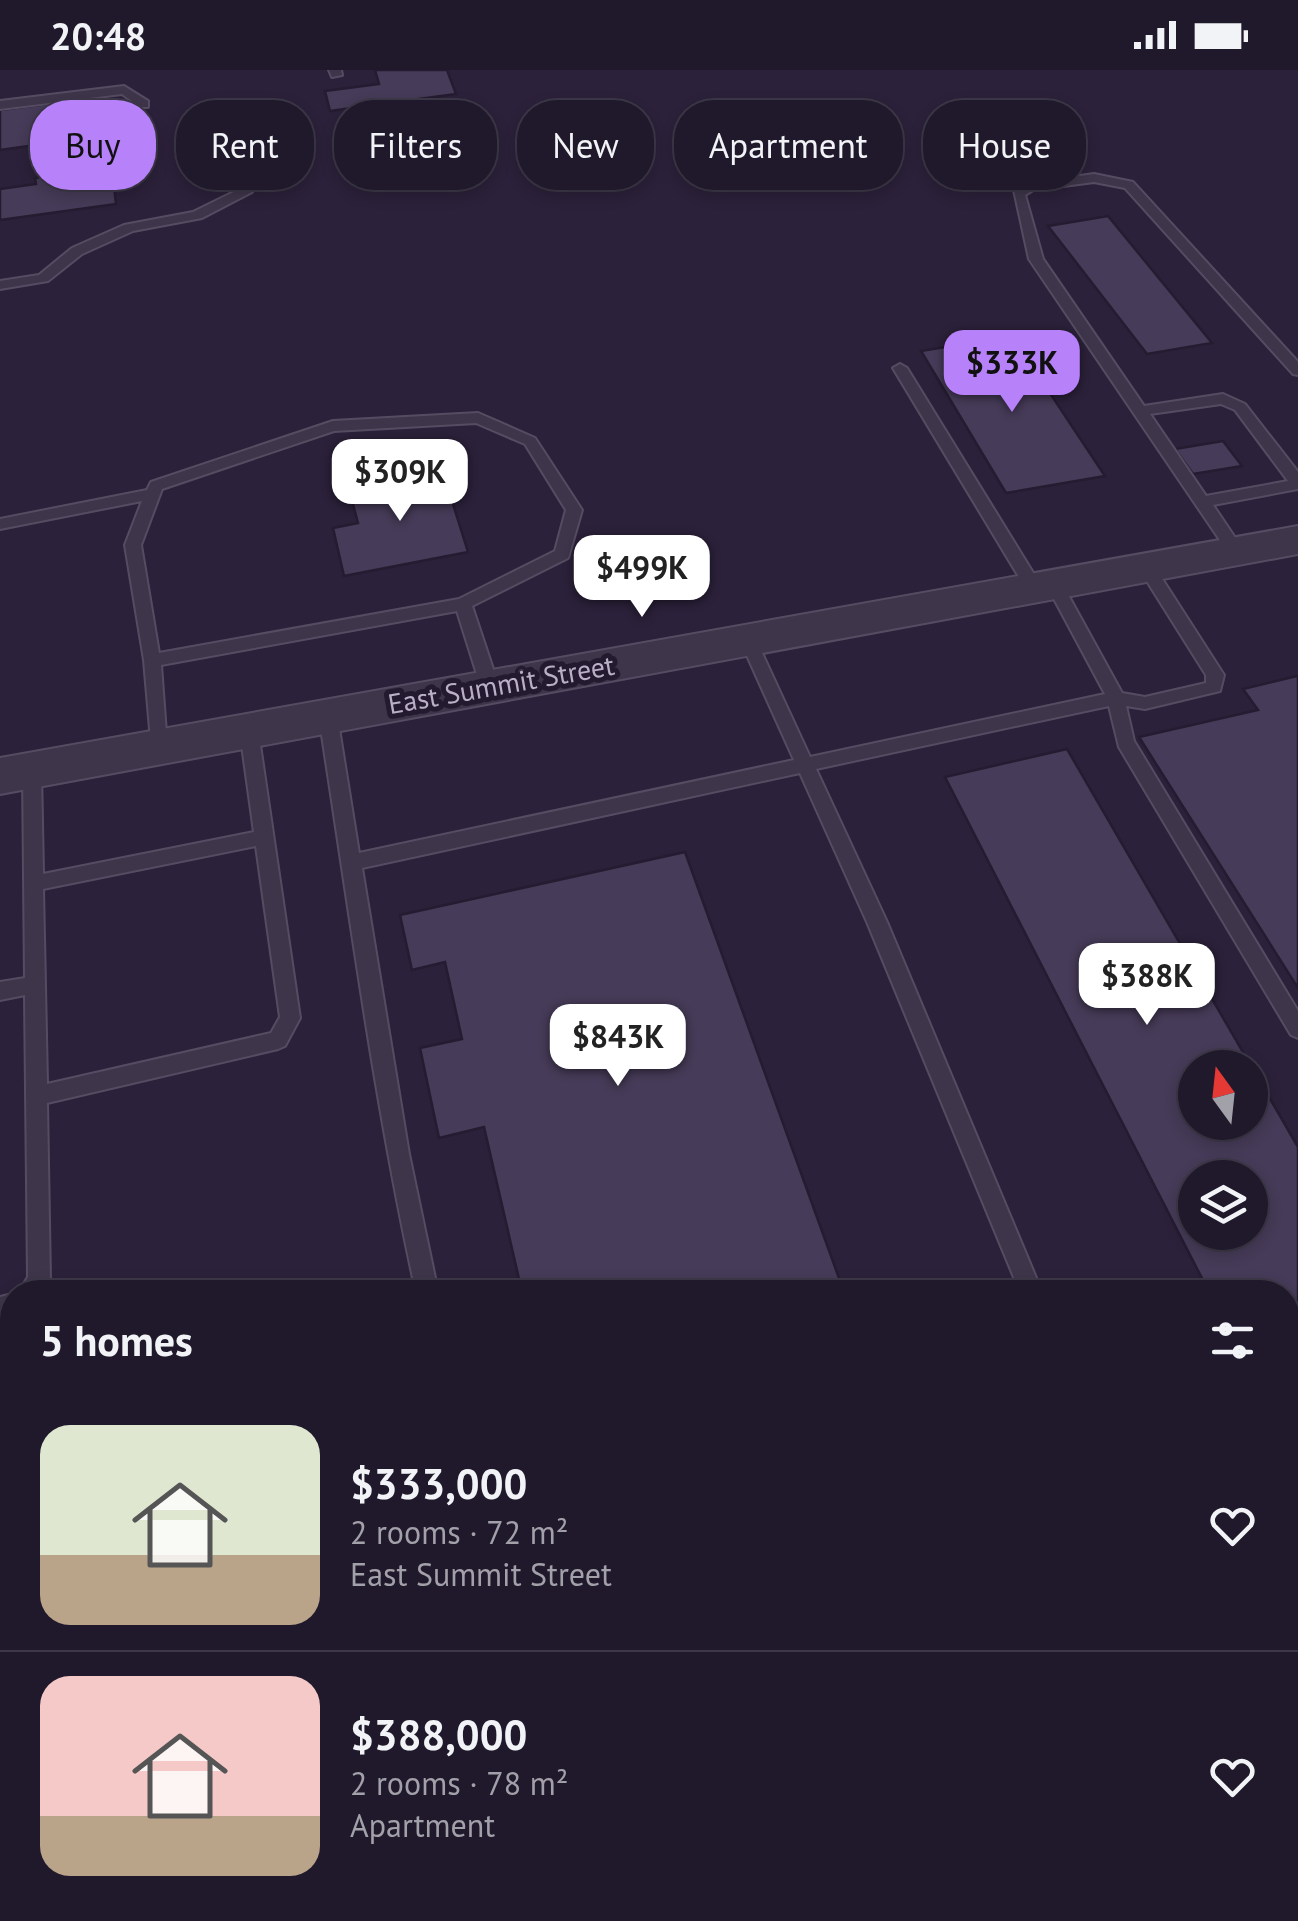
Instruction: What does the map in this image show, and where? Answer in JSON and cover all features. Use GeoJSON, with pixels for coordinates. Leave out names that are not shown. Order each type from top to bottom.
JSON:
{"type":"FeatureCollection","features":[{"type":"Feature","properties":{"kind":"street","name":"East Summit Street"},"geometry":{"type":"LineString","coordinates":[[16,773],[1298,540]]}},
{"type":"Feature","properties":{"kind":"lane"},"geometry":{"type":"LineString","coordinates":[[41,100],[124,90],[138,100]]}},
{"type":"Feature","properties":{"kind":"lane"},"geometry":{"type":"LineString","coordinates":[[0,105],[30,101]]}},
{"type":"Feature","properties":{"kind":"lane"},"geometry":{"type":"LineString","coordinates":[[1236,551],[1036,259],[1018,193],[1030,187],[1094,178],[1129,185],[1166,220],[1298,371]]}},
{"type":"Feature","properties":{"kind":"lane"},"geometry":{"type":"LineString","coordinates":[[0,286],[43,278],[77,251],[128,228],[197,215],[248,190]]}},
{"type":"Feature","properties":{"kind":"lane"},"geometry":{"type":"LineString","coordinates":[[900,368],[1116,698],[1125,742],[1298,1029]]}},
{"type":"Feature","properties":{"kind":"lane"},"geometry":{"type":"LineString","coordinates":[[1139,411],[1222,399],[1240,407],[1298,484],[1202,502]]}},
{"type":"Feature","properties":{"kind":"lane"},"geometry":{"type":"LineString","coordinates":[[152,660],[462,604],[562,554],[574,510],[530,441],[478,418],[332,426],[156,486],[134,545],[152,660],[158,747]]}},
{"type":"Feature","properties":{"kind":"lane"},"geometry":{"type":"LineString","coordinates":[[0,524],[153,494]]}},
{"type":"Feature","properties":{"kind":"lane"},"geometry":{"type":"LineString","coordinates":[[350,863],[1116,698],[1145,703],[1214,687],[1214,675],[1146,566]]}},
{"type":"Feature","properties":{"kind":"lane"},"geometry":{"type":"LineString","coordinates":[[462,604],[489,684]]}},
{"type":"Feature","properties":{"kind":"lane"},"geometry":{"type":"LineString","coordinates":[[748,640],[877,922],[1026,1280]]}},
{"type":"Feature","properties":{"kind":"lane"},"geometry":{"type":"LineString","coordinates":[[328,716],[398,1154],[424,1280]]}},
{"type":"Feature","properties":{"kind":"lane"},"geometry":{"type":"LineString","coordinates":[[37,1096],[278,1040],[290,1018],[249,730]]}},
{"type":"Feature","properties":{"kind":"lane"},"geometry":{"type":"LineString","coordinates":[[16,773],[34,883],[39,1280]]}},
{"type":"Feature","properties":{"kind":"lane"},"geometry":{"type":"LineString","coordinates":[[34,883],[264,837]]}},
{"type":"Feature","properties":{"kind":"lane"},"geometry":{"type":"LineString","coordinates":[[0,990],[36,984]]}},
{"type":"Feature","properties":{"kind":"building"},"geometry":{"type":"Polygon","coordinates":[[[375,70],[447,70],[456,94],[412,100],[334,100],[334,110],[330,111],[325,91],[379,84],[375,70]]]}},
{"type":"Feature","properties":{"kind":"building"},"geometry":{"type":"Polygon","coordinates":[[[30,106],[30,146],[0,150],[0,110],[30,106]]]}},
{"type":"Feature","properties":{"kind":"building"},"geometry":{"type":"Polygon","coordinates":[[[30,185],[30,190],[114,190],[116,204],[0,220],[0,189],[30,185]]]}},
{"type":"Feature","properties":{"kind":"building"},"geometry":{"type":"Polygon","coordinates":[[[1108,216],[1212,343],[1147,354],[1048,226],[1108,216]]]}},
{"type":"Feature","properties":{"kind":"building"},"geometry":{"type":"Polygon","coordinates":[[[1012,336],[1105,476],[1006,493],[921,351],[1012,336]]]}},
{"type":"Feature","properties":{"kind":"building"},"geometry":{"type":"Polygon","coordinates":[[[1223,441],[1242,466],[1193,474],[1175,449],[1223,441]]]}},
{"type":"Feature","properties":{"kind":"building"},"geometry":{"type":"Polygon","coordinates":[[[442,469],[468,552],[344,576],[333,528],[358,523],[348,486],[442,469]]]}},
{"type":"Feature","properties":{"kind":"building"},"geometry":{"type":"Polygon","coordinates":[[[1297,676],[1298,988],[1139,737],[1258,710],[1243,689],[1297,676]]]}},
{"type":"Feature","properties":{"kind":"building"},"geometry":{"type":"Polygon","coordinates":[[[1067,749],[1242,1050],[1178,1050],[1178,1140],[1268,1140],[1268,1095],[1298,1147],[1298,1280],[1203,1280],[1187,1250],[1268,1250],[1268,1160],[1178,1160],[1178,1232],[945,777],[1067,749]]]}},
{"type":"Feature","properties":{"kind":"building"},"geometry":{"type":"Polygon","coordinates":[[[685,852],[840,1280],[519,1280],[484,1127],[439,1138],[420,1048],[462,1039],[445,962],[412,970],[400,915],[685,852]]]}}]}
